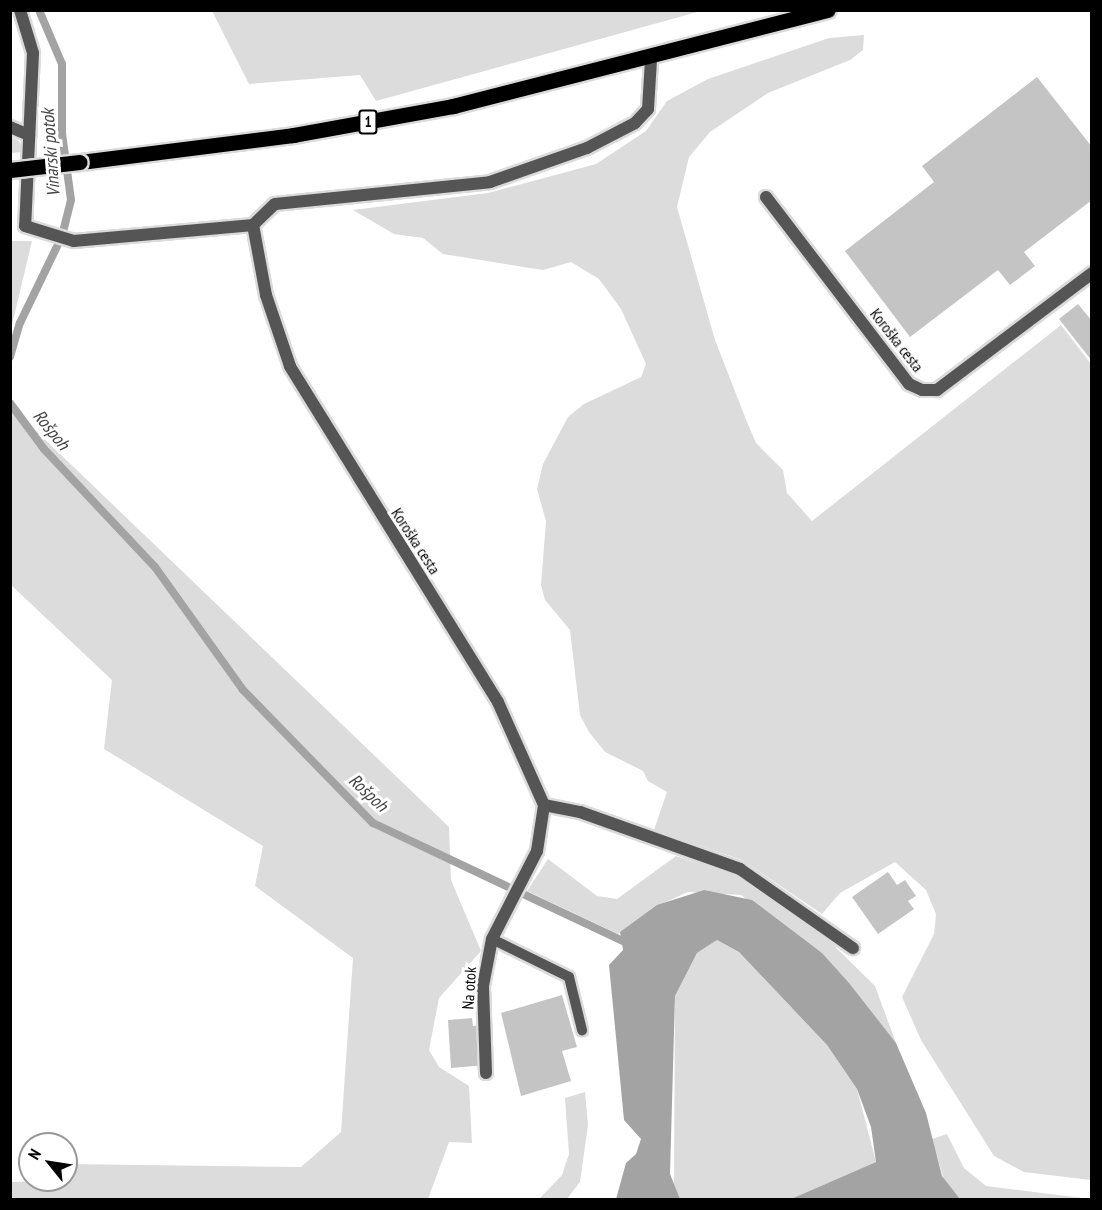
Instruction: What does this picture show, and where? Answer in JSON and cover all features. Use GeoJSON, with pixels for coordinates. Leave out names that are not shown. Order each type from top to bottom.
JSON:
{"type":"FeatureCollection","features":[{"type":"Feature","properties":{"kind":"main road","name":"1"},"geometry":{"type":"LineString","coordinates":[[10,170],[293,135],[453,106],[651,60],[828,10]]}},
{"type":"Feature","properties":{"kind":"street"},"geometry":{"type":"LineString","coordinates":[[20,10],[33,53],[26,226],[74,241],[253,225],[275,204],[490,182],[587,148],[635,123],[648,109],[651,60]]}},
{"type":"Feature","properties":{"kind":"street"},"geometry":{"type":"LineString","coordinates":[[10,127],[29,135]]}},
{"type":"Feature","properties":{"kind":"street","name":"Koroška cesta"},"geometry":{"type":"LineString","coordinates":[[766,197],[909,384],[922,390],[937,390],[1092,273]]}},
{"type":"Feature","properties":{"kind":"street","name":"Koroška cesta"},"geometry":{"type":"LineString","coordinates":[[253,225],[266,295],[290,366],[498,702],[544,805]]}},
{"type":"Feature","properties":{"kind":"street"},"geometry":{"type":"LineString","coordinates":[[544,805],[580,812],[740,869],[854,948]]}},
{"type":"Feature","properties":{"kind":"street","name":"Na otok"},"geometry":{"type":"LineString","coordinates":[[486,1073],[483,986],[492,939],[537,851],[544,805]]}},
{"type":"Feature","properties":{"kind":"lane"},"geometry":{"type":"LineString","coordinates":[[492,939],[568,977],[582,1030]]}},
{"type":"Feature","properties":{"kind":"shaded area"},"geometry":{"type":"Polygon","coordinates":[[[212,11],[701,11],[376,101],[360,75],[249,84],[212,11]]]}},
{"type":"Feature","properties":{"kind":"shaded area"},"geometry":{"type":"Polygon","coordinates":[[[864,35],[863,50],[850,60],[768,93],[710,132],[689,157],[677,207],[715,340],[756,443],[783,470],[787,493],[812,521],[1061,325],[1091,364],[1091,1180],[1024,1172],[994,1156],[921,1040],[902,997],[934,934],[936,914],[926,890],[895,862],[840,893],[822,914],[742,860],[654,830],[667,792],[648,781],[643,771],[605,752],[589,732],[580,715],[570,630],[545,600],[541,585],[546,521],[537,489],[543,464],[568,417],[584,404],[641,377],[646,364],[621,309],[599,279],[571,262],[543,270],[443,254],[423,238],[394,234],[353,210],[488,193],[596,164],[646,131],[667,101],[708,79],[829,38],[864,35]]]}},
{"type":"Feature","properties":{"kind":"shaded area"},"geometry":{"type":"Polygon","coordinates":[[[10,136],[19,141],[24,152],[11,153],[10,136]]]}},
{"type":"Feature","properties":{"kind":"shaded area"},"geometry":{"type":"Polygon","coordinates":[[[10,241],[32,241],[11,329],[10,241]]]}},
{"type":"Feature","properties":{"kind":"shaded area"},"geometry":{"type":"Polygon","coordinates":[[[11,407],[449,827],[451,880],[481,951],[439,998],[429,1050],[439,1067],[469,1086],[472,1143],[449,1142],[428,1199],[11,1199],[11,1182],[18,1182],[18,1192],[78,1192],[78,1164],[301,1167],[341,1132],[353,958],[255,886],[263,846],[104,749],[112,680],[11,585],[11,407]]]}},
{"type":"Feature","properties":{"kind":"shaded area"},"geometry":{"type":"Polygon","coordinates":[[[676,856],[741,877],[812,924],[875,986],[896,1043],[822,953],[741,895],[688,892],[657,906],[618,934],[527,891],[548,859],[597,896],[617,899],[676,856]]]}},
{"type":"Feature","properties":{"kind":"shaded area"},"geometry":{"type":"Polygon","coordinates":[[[704,890],[752,900],[822,953],[849,983],[896,1043],[926,1113],[942,1176],[960,1199],[791,1199],[876,1162],[871,1127],[857,1089],[827,1045],[739,952],[717,940],[697,953],[675,996],[670,1174],[680,1199],[616,1199],[626,1163],[636,1154],[641,1139],[624,1120],[609,965],[623,950],[620,932],[657,905],[704,890]]]}},
{"type":"Feature","properties":{"kind":"shaded area"},"geometry":{"type":"Polygon","coordinates":[[[717,940],[739,952],[827,1045],[857,1089],[876,1162],[791,1199],[680,1199],[674,1191],[675,996],[697,953],[717,940]]]}},
{"type":"Feature","properties":{"kind":"shaded area"},"geometry":{"type":"Polygon","coordinates":[[[585,1092],[588,1125],[580,1182],[567,1199],[539,1199],[562,1175],[569,1154],[565,1098],[585,1092]]]}},
{"type":"Feature","properties":{"kind":"shaded area"},"geometry":{"type":"Polygon","coordinates":[[[947,1134],[964,1168],[986,1186],[1091,1199],[960,1199],[945,1183],[932,1139],[947,1134]]]}},
{"type":"Feature","properties":{"kind":"building"},"geometry":{"type":"Polygon","coordinates":[[[1037,77],[1092,147],[1092,200],[1024,252],[1035,266],[1010,285],[998,270],[910,337],[845,251],[934,182],[922,166],[1037,77]]]}},
{"type":"Feature","properties":{"kind":"building"},"geometry":{"type":"Polygon","coordinates":[[[1078,304],[1092,321],[1092,361],[1059,319],[1078,304]]]}},
{"type":"Feature","properties":{"kind":"building"},"geometry":{"type":"Polygon","coordinates":[[[888,872],[897,885],[905,880],[916,896],[908,901],[914,909],[878,934],[852,897],[888,872]]]}},
{"type":"Feature","properties":{"kind":"building"},"geometry":{"type":"Polygon","coordinates":[[[562,995],[577,1047],[562,1051],[571,1081],[521,1096],[501,1013],[562,995]]]}},
{"type":"Feature","properties":{"kind":"building"},"geometry":{"type":"Polygon","coordinates":[[[472,1018],[473,1026],[483,1025],[486,1065],[451,1068],[448,1020],[472,1018]]]}},
{"type":"Feature","properties":{"kind":"waterway","name":"Vinarski potok"},"geometry":{"type":"LineString","coordinates":[[10,357],[20,323],[62,236],[71,200],[62,133],[62,64],[39,10]]}},
{"type":"Feature","properties":{"kind":"waterway","name":"Rošpoh"},"geometry":{"type":"LineString","coordinates":[[10,403],[44,449],[155,567],[243,690],[373,823],[625,942]]}}]}
